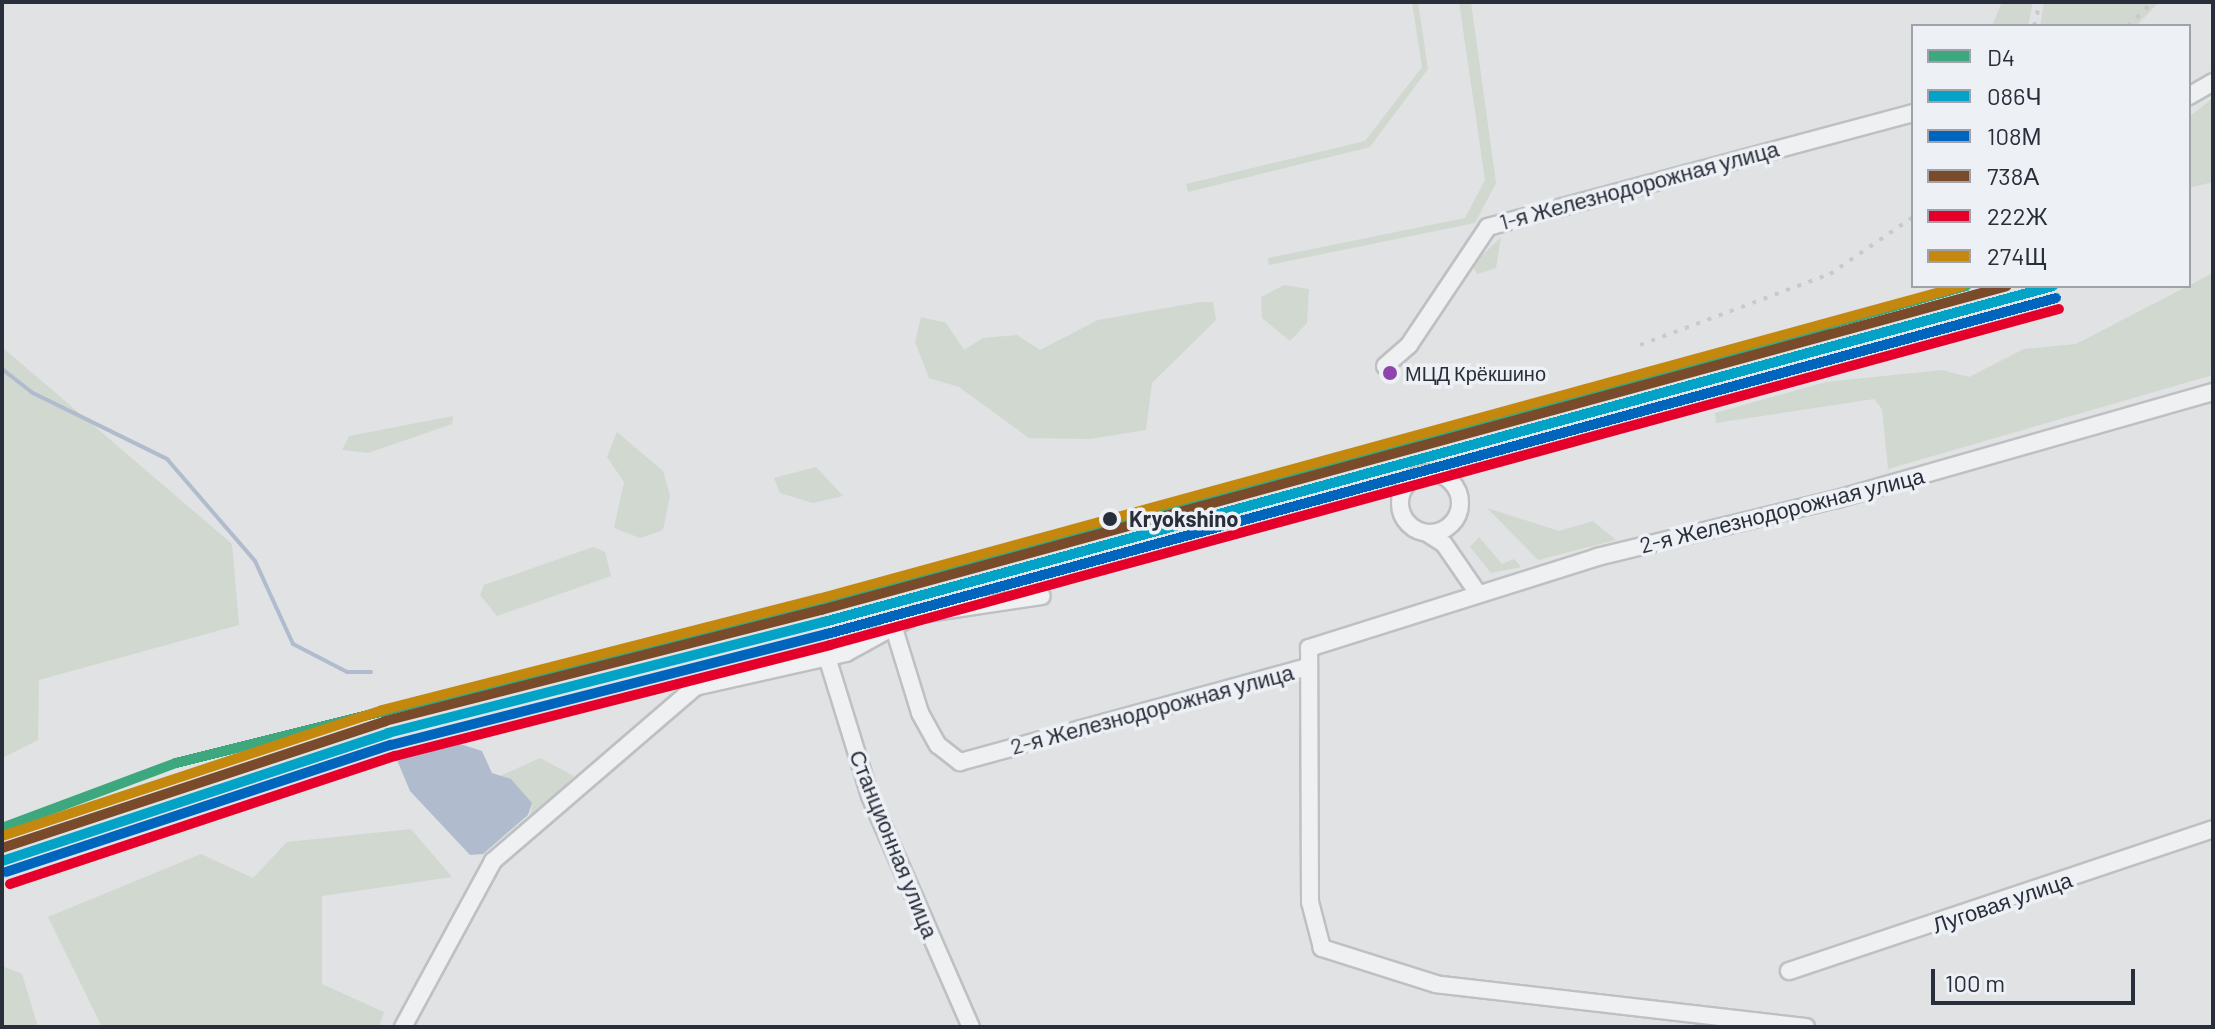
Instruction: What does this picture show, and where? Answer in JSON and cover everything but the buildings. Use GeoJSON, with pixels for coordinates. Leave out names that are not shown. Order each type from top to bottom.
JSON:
{"type":"FeatureCollection","features":[{"type":"Feature","properties":{"kind":"street"},"geometry":{"type":"LineString","coordinates":[[2191,95],[2213,82]]}},
{"type":"Feature","properties":{"kind":"street","name":"1-я Железнодорожная улица"},"geometry":{"type":"LineString","coordinates":[[1385,366],[1417,333],[1480,234],[1911,114]]}},
{"type":"Feature","properties":{"kind":"street","name":"2-я Железнодорожная улица"},"geometry":{"type":"LineString","coordinates":[[893,625],[926,724],[960,762],[1304,668],[1313,645],[1477,592],[2213,392]]}},
{"type":"Feature","properties":{"kind":"street"},"geometry":{"type":"LineString","coordinates":[[1423,474],[1449,480],[1459,495],[1459,513],[1445,536],[1427,533],[1407,522],[1400,508],[1407,484],[1423,474]]}},
{"type":"Feature","properties":{"kind":"street"},"geometry":{"type":"LineString","coordinates":[[1445,536],[1477,592]]}},
{"type":"Feature","properties":{"kind":"street"},"geometry":{"type":"LineString","coordinates":[[403,1027],[493,861],[695,687],[827,657],[893,625],[994,599],[1042,596]]}},
{"type":"Feature","properties":{"kind":"street","name":"Станционная улица"},"geometry":{"type":"LineString","coordinates":[[827,657],[870,796],[971,1027]]}},
{"type":"Feature","properties":{"kind":"street"},"geometry":{"type":"LineString","coordinates":[[1304,668],[1317,941],[1436,984],[1806,1027]]}},
{"type":"Feature","properties":{"kind":"street","name":"Луговая улица"},"geometry":{"type":"LineString","coordinates":[[1789,971],[2213,829]]}},
{"type":"Feature","properties":{"kind":"shaded area"},"geometry":{"type":"Polygon","coordinates":[[[1412,2],[1418,2],[1428,69],[1370,147],[1188,192],[1186,184],[1365,141],[1422,67],[1412,2]]]}},
{"type":"Feature","properties":{"kind":"shaded area"},"geometry":{"type":"Polygon","coordinates":[[[1459,2],[1471,2],[1496,183],[1475,223],[1269,265],[1268,258],[1465,218],[1485,180],[1459,2]]]}},
{"type":"Feature","properties":{"kind":"shaded area"},"geometry":{"type":"Polygon","coordinates":[[[2002,2],[2033,2],[2028,24],[1993,24],[2002,2]]]}},
{"type":"Feature","properties":{"kind":"shaded area"},"geometry":{"type":"Polygon","coordinates":[[[2044,2],[2159,2],[2138,24],[2040,24],[2044,2]]]}},
{"type":"Feature","properties":{"kind":"shaded area"},"geometry":{"type":"Polygon","coordinates":[[[2213,98],[2213,182],[2191,188],[2191,115],[2213,98]]]}},
{"type":"Feature","properties":{"kind":"shaded area"},"geometry":{"type":"Polygon","coordinates":[[[1501,237],[1496,268],[1477,274],[1472,265],[1501,237]]]}},
{"type":"Feature","properties":{"kind":"shaded area"},"geometry":{"type":"Polygon","coordinates":[[[2213,273],[2213,375],[1888,469],[1882,409],[1874,399],[1716,423],[1715,413],[1826,382],[1942,370],[1969,377],[2024,349],[2076,344],[2184,288],[2191,288],[2191,284],[2213,273]]]}},
{"type":"Feature","properties":{"kind":"shaded area"},"geometry":{"type":"Polygon","coordinates":[[[1284,285],[1309,289],[1307,323],[1290,341],[1262,318],[1261,297],[1284,285]]]}},
{"type":"Feature","properties":{"kind":"shaded area"},"geometry":{"type":"Polygon","coordinates":[[[1213,302],[1216,320],[1152,383],[1146,430],[1090,439],[1029,438],[959,387],[929,378],[915,342],[921,317],[946,323],[964,350],[983,338],[1017,335],[1040,350],[1098,320],[1213,302]]]}},
{"type":"Feature","properties":{"kind":"shaded area"},"geometry":{"type":"Polygon","coordinates":[[[2,347],[232,544],[239,625],[39,680],[38,740],[4,757],[2,347]]]}},
{"type":"Feature","properties":{"kind":"shaded area"},"geometry":{"type":"Polygon","coordinates":[[[453,416],[452,424],[368,453],[342,450],[349,436],[453,416]]]}},
{"type":"Feature","properties":{"kind":"shaded area"},"geometry":{"type":"Polygon","coordinates":[[[617,432],[663,471],[670,496],[663,530],[640,538],[614,528],[624,482],[607,457],[617,432]]]}},
{"type":"Feature","properties":{"kind":"shaded area"},"geometry":{"type":"Polygon","coordinates":[[[816,467],[843,496],[813,503],[780,493],[774,478],[816,467]]]}},
{"type":"Feature","properties":{"kind":"shaded area"},"geometry":{"type":"Polygon","coordinates":[[[1487,508],[1559,531],[1593,521],[1616,540],[1538,560],[1487,508]]]}},
{"type":"Feature","properties":{"kind":"shaded area"},"geometry":{"type":"Polygon","coordinates":[[[1479,537],[1502,564],[1514,559],[1521,567],[1491,573],[1470,547],[1479,537]]]}},
{"type":"Feature","properties":{"kind":"shaded area"},"geometry":{"type":"Polygon","coordinates":[[[593,547],[605,552],[611,576],[497,616],[480,595],[484,585],[593,547]]]}},
{"type":"Feature","properties":{"kind":"shaded area"},"geometry":{"type":"Polygon","coordinates":[[[540,758],[574,776],[529,822],[532,803],[500,776],[540,758]]]}},
{"type":"Feature","properties":{"kind":"shaded area"},"geometry":{"type":"Polygon","coordinates":[[[411,829],[452,877],[322,896],[322,984],[384,1012],[379,1027],[102,1027],[48,917],[201,854],[253,878],[287,842],[411,829]]]}},
{"type":"Feature","properties":{"kind":"shaded area"},"geometry":{"type":"Polygon","coordinates":[[[2,966],[22,974],[38,1027],[2,1027],[2,966]]]}},
{"type":"Feature","properties":{"kind":"water"},"geometry":{"type":"Polygon","coordinates":[[[457,743],[482,751],[492,773],[511,779],[532,803],[528,815],[483,854],[470,855],[410,791],[397,760],[457,743]]]}},
{"type":"Feature","properties":{"kind":"waterway"},"geometry":{"type":"LineString","coordinates":[[2,369],[31,392],[167,459],[255,561],[293,644],[347,672],[371,672]]}},
{"type":"Feature","properties":{"kind":"railway"},"geometry":{"type":"LineString","coordinates":[[2034,24],[2040,2]]}},
{"type":"Feature","properties":{"kind":"railway"},"geometry":{"type":"LineString","coordinates":[[2130,24],[2153,2]]}},
{"type":"Feature","properties":{"kind":"railway"},"geometry":{"type":"LineString","coordinates":[[1640,345],[1830,274],[1911,218]]}},
{"type":"Feature","properties":{"kind":"transit line","name":"274Щ"},"geometry":{"type":"LineString","coordinates":[[2,836],[382,710],[818,599],[1955,288]]}},
{"type":"Feature","properties":{"kind":"transit line","name":"D4"},"geometry":{"type":"LineString","coordinates":[[2,828],[176,763],[1012,554],[1959,288]]}},
{"type":"Feature","properties":{"kind":"transit line","name":"738А"},"geometry":{"type":"LineString","coordinates":[[2,848],[385,721],[821,610],[2000,288]]}},
{"type":"Feature","properties":{"kind":"transit line","name":"086Ч"},"geometry":{"type":"LineString","coordinates":[[2,861],[388,733],[824,622],[2046,288]]}},
{"type":"Feature","properties":{"kind":"transit line","name":"108М"},"geometry":{"type":"LineString","coordinates":[[6,872],[391,745],[827,634],[2056,298]]}},
{"type":"Feature","properties":{"kind":"transit line","name":"222Ж"},"geometry":{"type":"LineString","coordinates":[[10,884],[395,756],[830,645],[2059,309]]}},
{"type":"Feature","properties":{"kind":"place","name":"МЦД Крёкшино"},"geometry":{"type":"Point","coordinates":[1390,373]}},
{"type":"Feature","properties":{"kind":"place","name":"Kryokshino"},"geometry":{"type":"Point","coordinates":[1110,519]}}]}
